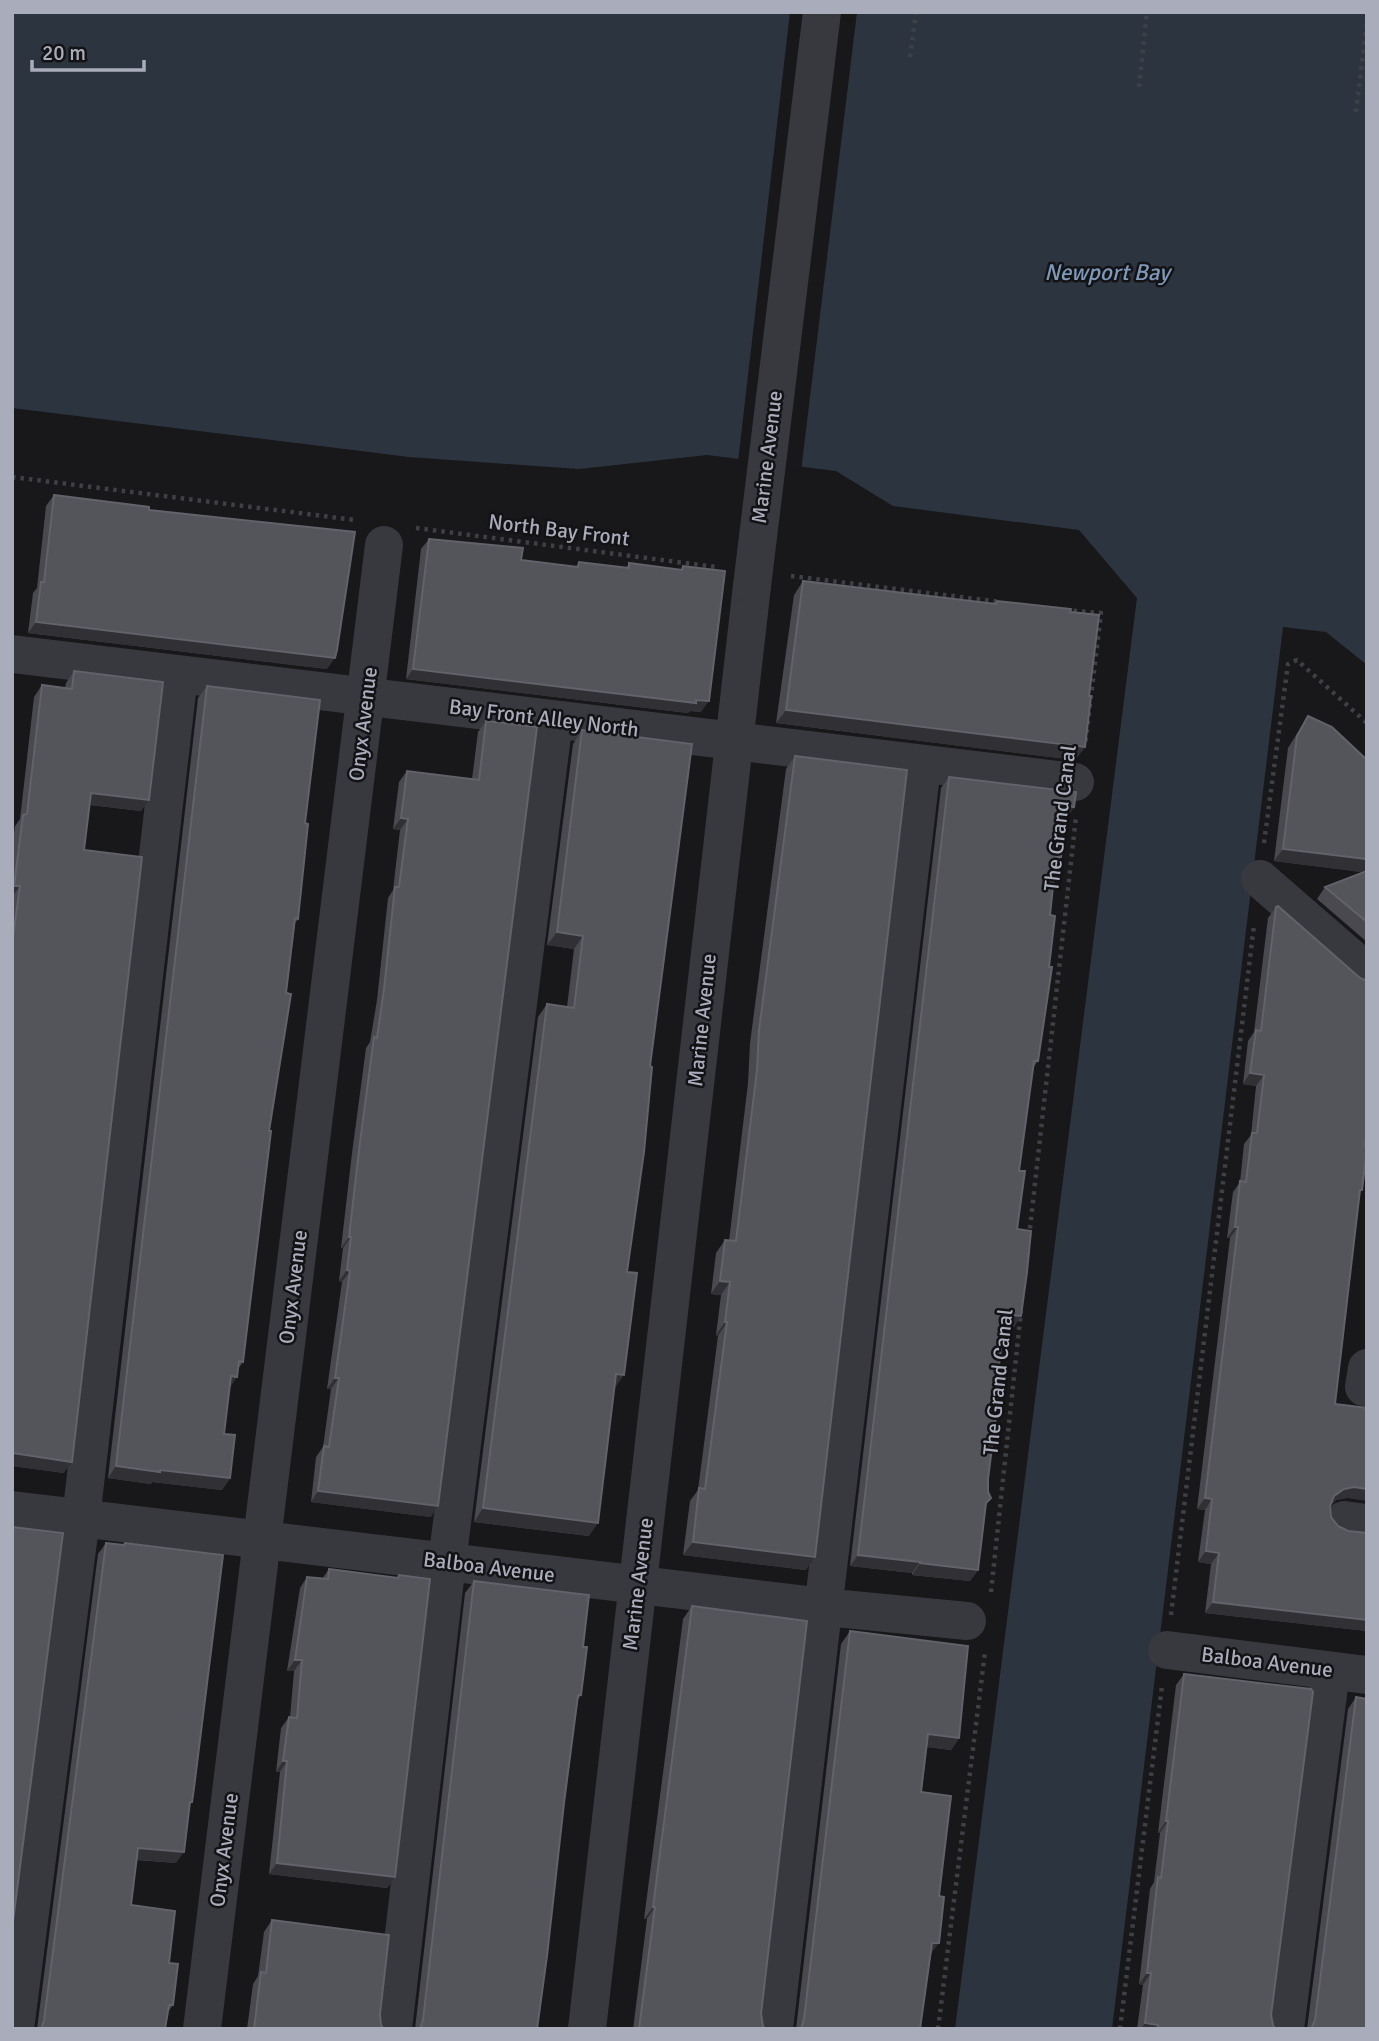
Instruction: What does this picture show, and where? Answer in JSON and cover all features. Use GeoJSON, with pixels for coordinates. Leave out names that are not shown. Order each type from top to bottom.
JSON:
{"type":"FeatureCollection","features":[{"type":"Feature","properties":{"kind":"street","name":"Marine Avenue"},"geometry":{"type":"LineString","coordinates":[[587,2029],[734,741],[822,12]]}},
{"type":"Feature","properties":{"kind":"street","name":"Onyx Avenue"},"geometry":{"type":"LineString","coordinates":[[202,2029],[366,697],[384,531]]}},
{"type":"Feature","properties":{"kind":"street","name":"Bay Front Alley North"},"geometry":{"type":"LineString","coordinates":[[12,654],[922,765],[1079,780]]}},
{"type":"Feature","properties":{"kind":"street"},"geometry":{"type":"LineString","coordinates":[[15,2029],[80,1518],[179,675]]}},
{"type":"Feature","properties":{"kind":"street"},"geometry":{"type":"LineString","coordinates":[[393,2029],[447,1562],[554,720]]}},
{"type":"Feature","properties":{"kind":"street"},"geometry":{"type":"LineString","coordinates":[[774,2029],[922,765]]}},
{"type":"Feature","properties":{"kind":"street"},"geometry":{"type":"LineString","coordinates":[[1260,879],[1367,972]]}},
{"type":"Feature","properties":{"kind":"street","name":"Balboa Avenue"},"geometry":{"type":"LineString","coordinates":[[12,1510],[824,1607],[981,1619]]}},
{"type":"Feature","properties":{"kind":"street","name":"Balboa Avenue"},"geometry":{"type":"LineString","coordinates":[[1167,1650],[1349,1673]]}},
{"type":"Feature","properties":{"kind":"street"},"geometry":{"type":"LineString","coordinates":[[1285,2029],[1349,1673]]}},
{"type":"Feature","properties":{"kind":"path"},"geometry":{"type":"LineString","coordinates":[[910,57],[916,12]]}},
{"type":"Feature","properties":{"kind":"path"},"geometry":{"type":"LineString","coordinates":[[1139,87],[1147,12]]}},
{"type":"Feature","properties":{"kind":"path"},"geometry":{"type":"LineString","coordinates":[[1356,112],[1367,22]]}},
{"type":"Feature","properties":{"kind":"path","name":"North Bay Front"},"geometry":{"type":"LineString","coordinates":[[12,477],[384,531],[1004,603]]}},
{"type":"Feature","properties":{"kind":"path","name":"The Grand Canal"},"geometry":{"type":"LineString","coordinates":[[1028,1250],[1079,780],[1101,614],[1060,609]]}},
{"type":"Feature","properties":{"kind":"path"},"geometry":{"type":"LineString","coordinates":[[1120,2029],[1288,664],[1297,660],[1367,723]]}},
{"type":"Feature","properties":{"kind":"path","name":"The Grand Canal"},"geometry":{"type":"LineString","coordinates":[[938,2029],[981,1619],[1022,1306]]}},
{"type":"Feature","properties":{"kind":"water","name":"Newport Bay"},"geometry":{"type":"Polygon","coordinates":[[[12,12],[1367,12],[1367,665],[1326,632],[1283,627],[1112,2029],[955,2029],[1137,598],[1079,530],[893,506],[836,471],[707,455],[579,469],[409,457],[12,408],[12,12]]]}},
{"type":"Feature","properties":{"kind":"pier"},"geometry":{"type":"Polygon","coordinates":[[[790,12],[857,12],[801,471],[738,462],[790,12]]]}},
{"type":"Feature","properties":{"kind":"building"},"geometry":{"type":"Polygon","coordinates":[[[54,495],[149,507],[149,510],[355,532],[335,658],[36,622],[41,582],[44,582],[54,495]]]}},
{"type":"Feature","properties":{"kind":"building"},"geometry":{"type":"Polygon","coordinates":[[[429,539],[523,548],[521,560],[578,567],[579,562],[629,568],[629,563],[682,570],[683,566],[725,571],[709,701],[696,700],[696,703],[413,669],[429,539]]]}},
{"type":"Feature","properties":{"kind":"building"},"geometry":{"type":"Polygon","coordinates":[[[803,581],[996,604],[997,601],[1071,609],[1070,612],[1099,615],[1085,747],[786,710],[803,581]]]}},
{"type":"Feature","properties":{"kind":"building"},"geometry":{"type":"Polygon","coordinates":[[[74,671],[163,682],[149,800],[91,793],[84,850],[142,857],[72,1462],[12,1453],[12,944],[20,886],[14,886],[23,815],[27,814],[42,685],[72,689],[74,671]]]}},
{"type":"Feature","properties":{"kind":"building"},"geometry":{"type":"Polygon","coordinates":[[[207,686],[320,700],[305,823],[308,824],[298,919],[295,918],[286,993],[291,994],[269,1131],[243,1362],[239,1361],[237,1377],[231,1376],[224,1434],[235,1435],[230,1478],[116,1466],[207,686]]]}},
{"type":"Feature","properties":{"kind":"building"},"geometry":{"type":"Polygon","coordinates":[[[1308,716],[1332,727],[1367,760],[1367,859],[1283,849],[1297,736],[1308,716]]]}},
{"type":"Feature","properties":{"kind":"building"},"geometry":{"type":"Polygon","coordinates":[[[486,721],[537,727],[438,1506],[318,1491],[324,1446],[329,1447],[339,1378],[335,1378],[350,1271],[347,1270],[349,1237],[360,1142],[374,1037],[377,1038],[384,989],[395,887],[399,887],[408,819],[401,818],[407,771],[479,780],[486,721]]]}},
{"type":"Feature","properties":{"kind":"building"},"geometry":{"type":"Polygon","coordinates":[[[582,730],[692,744],[650,1066],[644,1152],[627,1272],[637,1273],[624,1375],[616,1374],[598,1523],[483,1508],[547,1004],[574,1008],[583,936],[557,932],[582,730]]]}},
{"type":"Feature","properties":{"kind":"building"},"geometry":{"type":"Polygon","coordinates":[[[795,756],[907,770],[815,1557],[693,1542],[699,1488],[705,1489],[727,1322],[730,1282],[720,1281],[725,1240],[736,1241],[757,1070],[759,1030],[795,756]]]}},
{"type":"Feature","properties":{"kind":"building"},"geometry":{"type":"Polygon","coordinates":[[[949,777],[1076,792],[1074,807],[1067,806],[1061,857],[1056,857],[1050,915],[1055,916],[1049,967],[1052,967],[1038,1061],[1034,1061],[1019,1171],[1025,1171],[1017,1229],[1031,1231],[1027,1272],[1021,1316],[1005,1314],[997,1384],[1000,1384],[988,1479],[991,1498],[986,1503],[978,1570],[858,1555],[949,777]]]}},
{"type":"Feature","properties":{"kind":"building"},"geometry":{"type":"Polygon","coordinates":[[[1367,871],[1367,922],[1325,887],[1367,871]]]}},
{"type":"Feature","properties":{"kind":"building"},"geometry":{"type":"Polygon","coordinates":[[[1278,906],[1360,978],[1367,981],[1367,1150],[1335,1404],[1367,1408],[1367,1489],[1344,1489],[1334,1496],[1330,1506],[1331,1517],[1338,1526],[1348,1531],[1367,1533],[1367,1620],[1213,1602],[1219,1553],[1206,1551],[1212,1499],[1205,1498],[1238,1227],[1235,1227],[1240,1181],[1246,1182],[1252,1133],[1257,1133],[1264,1075],[1250,1073],[1256,1030],[1261,1031],[1278,906]]]}},
{"type":"Feature","properties":{"kind":"building"},"geometry":{"type":"Polygon","coordinates":[[[12,1527],[63,1533],[12,1929],[12,1527]]]}},
{"type":"Feature","properties":{"kind":"building"},"geometry":{"type":"Polygon","coordinates":[[[106,1543],[223,1555],[184,1852],[138,1848],[131,1905],[175,1911],[169,1963],[178,1964],[173,2005],[169,2005],[165,2029],[41,2029],[44,2021],[106,1543]]]}},
{"type":"Feature","properties":{"kind":"building"},"geometry":{"type":"Polygon","coordinates":[[[329,1569],[398,1578],[399,1575],[430,1579],[395,1877],[277,1863],[287,1761],[283,1761],[289,1717],[297,1718],[302,1660],[295,1660],[307,1577],[328,1579],[329,1569]]]}},
{"type":"Feature","properties":{"kind":"building"},"geometry":{"type":"Polygon","coordinates":[[[474,1581],[589,1595],[583,1647],[587,1647],[581,1695],[578,1695],[537,2029],[420,2029],[474,1581]]]}},
{"type":"Feature","properties":{"kind":"building"},"geometry":{"type":"Polygon","coordinates":[[[692,1606],[807,1621],[761,2014],[765,2029],[639,2029],[692,1606]]]}},
{"type":"Feature","properties":{"kind":"building"},"geometry":{"type":"Polygon","coordinates":[[[850,1631],[968,1646],[959,1738],[928,1734],[921,1792],[951,1796],[939,1896],[944,1897],[939,1943],[932,1943],[920,2029],[801,2029],[850,1631]]]}},
{"type":"Feature","properties":{"kind":"building"},"geometry":{"type":"Polygon","coordinates":[[[1184,1674],[1311,1689],[1313,1692],[1271,2015],[1275,2029],[1158,2029],[1158,2025],[1145,2023],[1151,1973],[1147,1973],[1158,1877],[1161,1878],[1184,1674]]]}},
{"type":"Feature","properties":{"kind":"building"},"geometry":{"type":"Polygon","coordinates":[[[1356,1697],[1367,1699],[1367,2029],[1311,2029],[1315,2020],[1356,1697]]]}},
{"type":"Feature","properties":{"kind":"building"},"geometry":{"type":"Polygon","coordinates":[[[272,1920],[389,1935],[380,2014],[384,2029],[254,2029],[261,1972],[266,1973],[272,1920]]]}}]}
